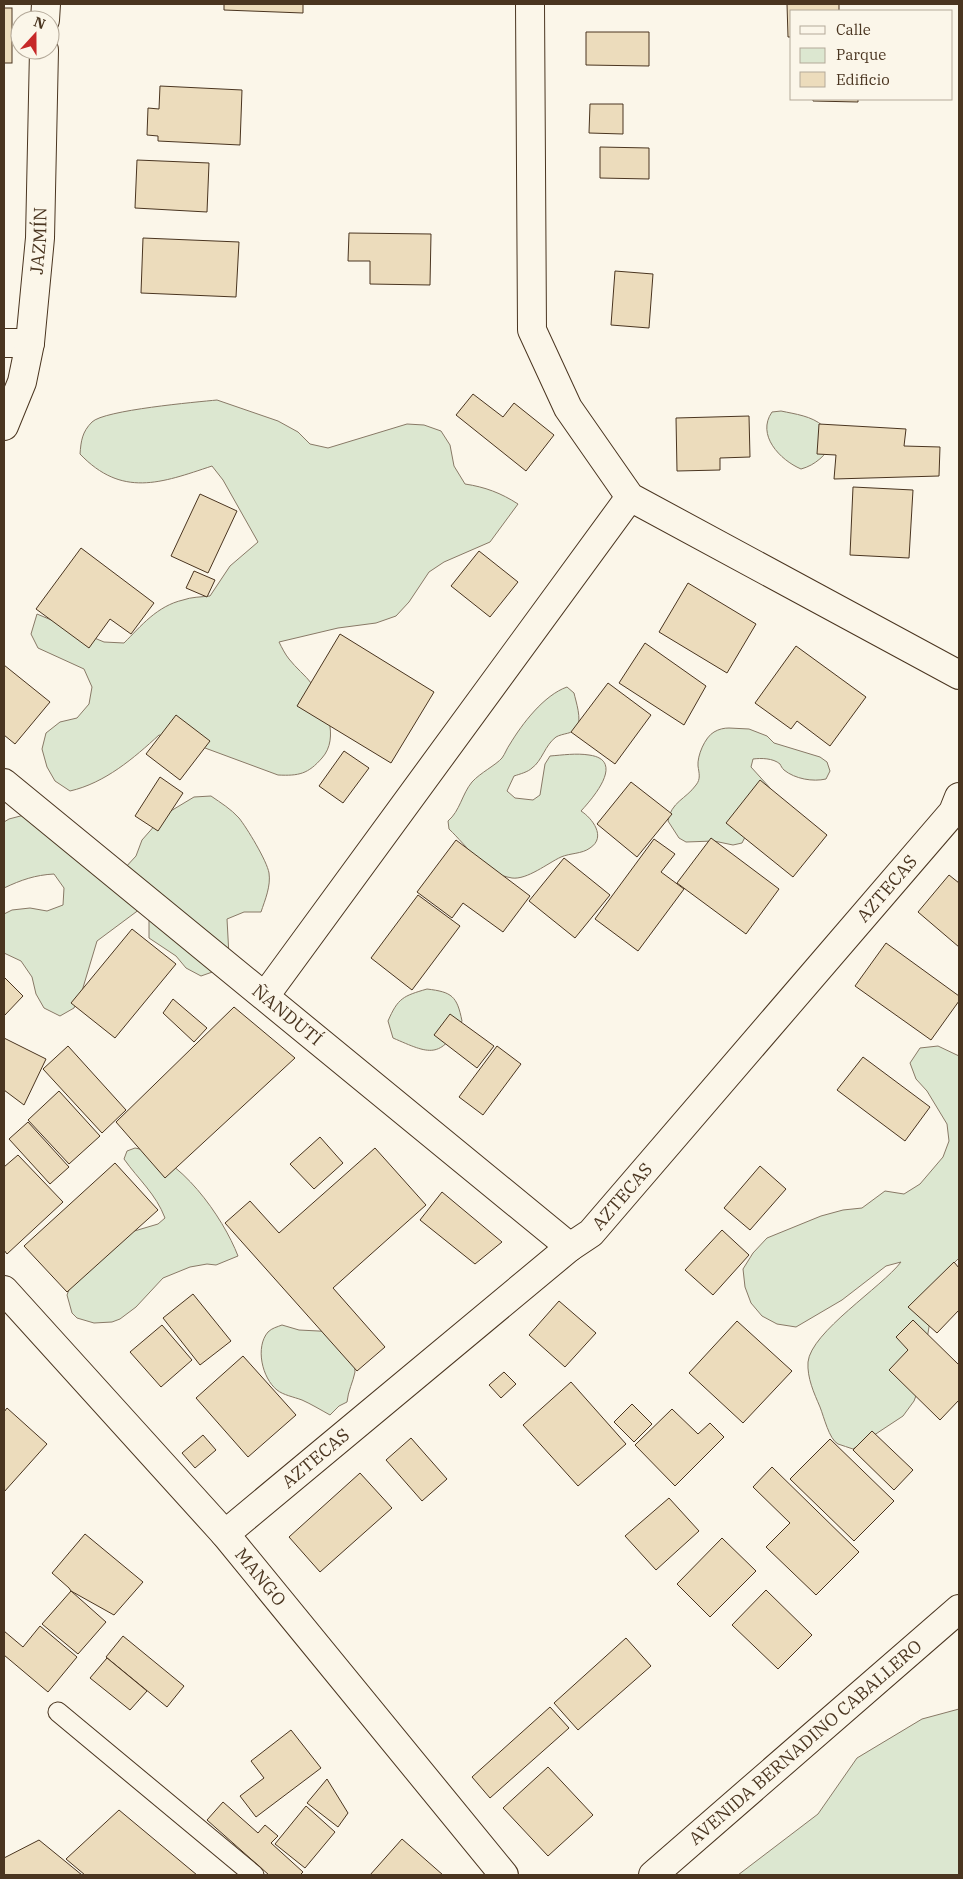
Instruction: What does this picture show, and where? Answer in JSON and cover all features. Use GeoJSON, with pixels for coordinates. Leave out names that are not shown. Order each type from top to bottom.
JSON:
{"type":"FeatureCollection","features":[{"type":"Feature","properties":{"kind":"street"},"geometry":{"type":"LineString","coordinates":[[530,4],[532,330],[568,408],[630,497],[959,676]]}},
{"type":"Feature","properties":{"kind":"street","name":"JAZMÍN"},"geometry":{"type":"LineString","coordinates":[[4,426],[22,382],[17,343],[40,238],[44,60]]}},
{"type":"Feature","properties":{"kind":"street"},"geometry":{"type":"LineString","coordinates":[[265,996],[630,497]]}},
{"type":"Feature","properties":{"kind":"street","name":"ÑANDUTÍ"},"geometry":{"type":"LineString","coordinates":[[4,783],[570,1247]]}},
{"type":"Feature","properties":{"kind":"street","name":"AZTECAS"},"geometry":{"type":"LineString","coordinates":[[225,1534],[570,1247],[591,1233],[953,812],[959,797]]}},
{"type":"Feature","properties":{"kind":"street","name":"MANGO"},"geometry":{"type":"LineString","coordinates":[[4,1290],[225,1534],[504,1875]]}},
{"type":"Feature","properties":{"kind":"street","name":"AVENIDA BERNADINO CABALLERO"},"geometry":{"type":"LineString","coordinates":[[653,1875],[959,1609]]}},
{"type":"Feature","properties":{"kind":"lane"},"geometry":{"type":"LineString","coordinates":[[58,1712],[254,1875]]}},
{"type":"Feature","properties":{"kind":"green space"},"geometry":{"type":"Polygon","coordinates":[[[217,400],[278,421],[298,432],[310,444],[328,448],[407,424],[424,425],[441,431],[450,445],[454,466],[465,484],[493,491],[518,504],[490,542],[444,562],[429,572],[409,602],[396,616],[376,623],[338,628],[279,642],[289,659],[317,692],[329,721],[330,741],[327,750],[312,768],[303,773],[278,775],[178,738],[159,735],[129,761],[107,776],[70,791],[55,781],[47,767],[42,749],[46,733],[60,722],[77,718],[89,704],[92,687],[84,669],[38,648],[31,634],[37,614],[104,642],[124,643],[150,617],[165,607],[186,599],[210,596],[230,566],[258,542],[223,480],[212,466],[159,481],[127,482],[111,477],[96,468],[80,454],[86,429],[92,422],[100,418],[132,410],[217,400]]]}},
{"type":"Feature","properties":{"kind":"green space"},"geometry":{"type":"Polygon","coordinates":[[[781,411],[814,420],[826,429],[835,442],[824,455],[811,465],[801,469],[793,465],[778,453],[769,438],[767,429],[772,412],[781,411]]]}},
{"type":"Feature","properties":{"kind":"green space"},"geometry":{"type":"Polygon","coordinates":[[[567,687],[574,693],[576,701],[579,715],[577,728],[552,740],[535,765],[528,771],[514,776],[507,791],[515,798],[533,800],[540,795],[545,764],[550,756],[579,754],[600,758],[605,764],[606,771],[603,780],[599,789],[581,811],[596,828],[598,833],[597,839],[595,844],[587,850],[561,857],[524,876],[512,878],[502,875],[493,871],[477,858],[449,829],[448,821],[472,782],[502,758],[515,736],[534,711],[550,696],[567,687]]]}},
{"type":"Feature","properties":{"kind":"green space"},"geometry":{"type":"Polygon","coordinates":[[[729,728],[749,729],[767,736],[774,743],[820,757],[827,762],[830,771],[826,779],[804,779],[788,773],[780,764],[774,761],[753,759],[751,767],[770,788],[742,843],[733,845],[714,841],[686,842],[679,838],[668,821],[672,809],[698,783],[699,757],[702,747],[708,738],[716,731],[729,728]]]}},
{"type":"Feature","properties":{"kind":"green space"},"geometry":{"type":"Polygon","coordinates":[[[211,796],[226,806],[243,823],[265,861],[269,873],[267,893],[261,912],[244,912],[227,919],[229,956],[218,970],[201,976],[186,968],[176,956],[149,938],[149,921],[155,905],[140,909],[97,941],[82,991],[74,1008],[60,1016],[44,1008],[36,994],[32,977],[21,961],[4,953],[4,914],[12,910],[30,908],[47,911],[63,905],[64,888],[54,874],[28,878],[4,888],[4,822],[28,814],[124,869],[136,856],[142,840],[164,815],[194,797],[211,796]]]}},
{"type":"Feature","properties":{"kind":"green space"},"geometry":{"type":"Polygon","coordinates":[[[427,989],[442,992],[452,997],[458,1006],[462,1021],[447,1042],[440,1048],[433,1050],[416,1048],[393,1038],[388,1021],[395,1007],[402,999],[427,989]]]}},
{"type":"Feature","properties":{"kind":"green space"},"geometry":{"type":"Polygon","coordinates":[[[938,1046],[959,1056],[959,1258],[954,1263],[931,1315],[925,1351],[926,1369],[914,1401],[903,1416],[853,1449],[838,1444],[829,1433],[811,1385],[808,1362],[812,1350],[821,1337],[901,1262],[886,1266],[842,1300],[796,1327],[777,1324],[762,1316],[751,1303],[745,1287],[743,1269],[753,1253],[767,1238],[821,1216],[843,1210],[862,1208],[885,1191],[904,1194],[920,1184],[943,1157],[949,1141],[947,1124],[927,1091],[916,1079],[910,1063],[920,1048],[938,1046]]]}},
{"type":"Feature","properties":{"kind":"green space"},"geometry":{"type":"Polygon","coordinates":[[[135,1148],[151,1153],[168,1162],[183,1175],[210,1206],[231,1240],[238,1256],[216,1265],[207,1264],[190,1267],[163,1278],[136,1307],[120,1319],[112,1322],[94,1323],[77,1318],[72,1313],[67,1295],[76,1271],[131,1232],[158,1224],[165,1218],[152,1194],[124,1159],[127,1151],[135,1148]]]}},
{"type":"Feature","properties":{"kind":"green space"},"geometry":{"type":"Polygon","coordinates":[[[282,1325],[299,1330],[338,1332],[349,1351],[355,1372],[347,1402],[339,1406],[330,1415],[302,1400],[279,1392],[267,1378],[261,1354],[264,1338],[268,1332],[282,1325]]]}},
{"type":"Feature","properties":{"kind":"green space"},"geometry":{"type":"Polygon","coordinates":[[[959,1709],[959,1875],[738,1875],[818,1814],[857,1758],[922,1719],[959,1709]]]}},
{"type":"Feature","properties":{"kind":"building"},"geometry":{"type":"Polygon","coordinates":[[[224,4],[303,4],[303,13],[224,10],[224,4]]]}},
{"type":"Feature","properties":{"kind":"building"},"geometry":{"type":"Polygon","coordinates":[[[787,4],[839,4],[839,10],[790,10],[790,37],[788,37],[787,4]]]}},
{"type":"Feature","properties":{"kind":"building"},"geometry":{"type":"Polygon","coordinates":[[[4,8],[12,8],[10,10],[10,60],[12,60],[12,63],[4,63],[4,8]]]}},
{"type":"Feature","properties":{"kind":"building"},"geometry":{"type":"Polygon","coordinates":[[[586,32],[649,32],[649,66],[586,65],[586,32]]]}},
{"type":"Feature","properties":{"kind":"building"},"geometry":{"type":"Polygon","coordinates":[[[160,86],[242,90],[240,145],[158,141],[158,136],[147,135],[148,108],[159,109],[160,86]]]}},
{"type":"Feature","properties":{"kind":"building"},"geometry":{"type":"Polygon","coordinates":[[[858,100],[858,102],[813,101],[858,100]]]}},
{"type":"Feature","properties":{"kind":"building"},"geometry":{"type":"Polygon","coordinates":[[[590,104],[623,104],[623,134],[589,133],[590,104]]]}},
{"type":"Feature","properties":{"kind":"building"},"geometry":{"type":"Polygon","coordinates":[[[600,147],[649,148],[649,179],[600,178],[600,147]]]}},
{"type":"Feature","properties":{"kind":"building"},"geometry":{"type":"Polygon","coordinates":[[[137,160],[209,163],[207,212],[135,208],[137,160]]]}},
{"type":"Feature","properties":{"kind":"building"},"geometry":{"type":"Polygon","coordinates":[[[349,233],[431,234],[430,285],[370,284],[370,261],[348,261],[349,233]]]}},
{"type":"Feature","properties":{"kind":"building"},"geometry":{"type":"Polygon","coordinates":[[[143,238],[239,242],[236,297],[141,293],[143,238]]]}},
{"type":"Feature","properties":{"kind":"building"},"geometry":{"type":"Polygon","coordinates":[[[615,271],[653,274],[649,328],[611,325],[615,271]]]}},
{"type":"Feature","properties":{"kind":"building"},"geometry":{"type":"Polygon","coordinates":[[[473,394],[503,417],[514,403],[554,435],[526,471],[456,415],[473,394]]]}},
{"type":"Feature","properties":{"kind":"building"},"geometry":{"type":"Polygon","coordinates":[[[749,416],[750,457],[720,458],[720,470],[677,471],[676,418],[749,416]]]}},
{"type":"Feature","properties":{"kind":"building"},"geometry":{"type":"Polygon","coordinates":[[[819,424],[906,429],[904,446],[940,447],[939,476],[834,479],[836,455],[817,454],[819,424]]]}},
{"type":"Feature","properties":{"kind":"building"},"geometry":{"type":"Polygon","coordinates":[[[853,487],[913,490],[909,558],[850,555],[853,487]]]}},
{"type":"Feature","properties":{"kind":"building"},"geometry":{"type":"Polygon","coordinates":[[[200,494],[237,511],[208,573],[171,556],[200,494]]]}},
{"type":"Feature","properties":{"kind":"building"},"geometry":{"type":"Polygon","coordinates":[[[81,548],[154,603],[131,634],[110,619],[89,648],[36,609],[81,548]]]}},
{"type":"Feature","properties":{"kind":"building"},"geometry":{"type":"Polygon","coordinates":[[[479,551],[518,582],[490,617],[451,586],[479,551]]]}},
{"type":"Feature","properties":{"kind":"building"},"geometry":{"type":"Polygon","coordinates":[[[194,571],[215,580],[207,597],[186,588],[194,571]]]}},
{"type":"Feature","properties":{"kind":"building"},"geometry":{"type":"Polygon","coordinates":[[[688,583],[756,624],[727,673],[659,632],[688,583]]]}},
{"type":"Feature","properties":{"kind":"building"},"geometry":{"type":"Polygon","coordinates":[[[340,634],[434,692],[391,763],[297,706],[340,634]]]}},
{"type":"Feature","properties":{"kind":"building"},"geometry":{"type":"Polygon","coordinates":[[[645,643],[706,686],[684,725],[619,683],[645,643]]]}},
{"type":"Feature","properties":{"kind":"building"},"geometry":{"type":"Polygon","coordinates":[[[796,646],[866,697],[830,746],[797,721],[791,729],[755,703],[796,646]]]}},
{"type":"Feature","properties":{"kind":"building"},"geometry":{"type":"Polygon","coordinates":[[[4,665],[50,702],[15,744],[4,735],[4,665]]]}},
{"type":"Feature","properties":{"kind":"building"},"geometry":{"type":"Polygon","coordinates":[[[608,683],[651,715],[615,764],[571,732],[608,683]]]}},
{"type":"Feature","properties":{"kind":"building"},"geometry":{"type":"Polygon","coordinates":[[[176,715],[210,741],[180,780],[146,754],[176,715]]]}},
{"type":"Feature","properties":{"kind":"building"},"geometry":{"type":"Polygon","coordinates":[[[344,751],[369,768],[343,803],[319,786],[344,751]]]}},
{"type":"Feature","properties":{"kind":"building"},"geometry":{"type":"Polygon","coordinates":[[[160,777],[183,793],[158,831],[135,816],[160,777]]]}},
{"type":"Feature","properties":{"kind":"building"},"geometry":{"type":"Polygon","coordinates":[[[760,780],[827,835],[793,877],[726,823],[760,780]]]}},
{"type":"Feature","properties":{"kind":"building"},"geometry":{"type":"Polygon","coordinates":[[[631,782],[672,814],[637,857],[597,824],[631,782]]]}},
{"type":"Feature","properties":{"kind":"building"},"geometry":{"type":"Polygon","coordinates":[[[711,838],[779,889],[746,934],[677,883],[711,838]]]}},
{"type":"Feature","properties":{"kind":"building"},"geometry":{"type":"Polygon","coordinates":[[[654,839],[675,854],[661,872],[684,889],[638,951],[595,919],[654,839]]]}},
{"type":"Feature","properties":{"kind":"building"},"geometry":{"type":"Polygon","coordinates":[[[456,840],[530,896],[503,932],[463,903],[452,918],[417,892],[456,840]]]}},
{"type":"Feature","properties":{"kind":"building"},"geometry":{"type":"Polygon","coordinates":[[[564,858],[610,895],[575,938],[529,901],[564,858]]]}},
{"type":"Feature","properties":{"kind":"building"},"geometry":{"type":"Polygon","coordinates":[[[949,875],[959,883],[959,947],[918,912],[949,875]]]}},
{"type":"Feature","properties":{"kind":"building"},"geometry":{"type":"Polygon","coordinates":[[[418,895],[460,926],[412,990],[371,958],[418,895]]]}},
{"type":"Feature","properties":{"kind":"building"},"geometry":{"type":"Polygon","coordinates":[[[132,929],[176,964],[115,1038],[71,1003],[132,929]]]}},
{"type":"Feature","properties":{"kind":"building"},"geometry":{"type":"Polygon","coordinates":[[[886,943],[959,996],[959,1001],[931,1040],[855,986],[886,943]]]}},
{"type":"Feature","properties":{"kind":"building"},"geometry":{"type":"Polygon","coordinates":[[[4,977],[23,996],[4,1016],[4,977]]]}},
{"type":"Feature","properties":{"kind":"building"},"geometry":{"type":"Polygon","coordinates":[[[173,999],[207,1028],[194,1042],[163,1013],[173,999]]]}},
{"type":"Feature","properties":{"kind":"building"},"geometry":{"type":"Polygon","coordinates":[[[234,1007],[295,1058],[165,1178],[116,1122],[234,1007]]]}},
{"type":"Feature","properties":{"kind":"building"},"geometry":{"type":"Polygon","coordinates":[[[450,1014],[494,1046],[477,1068],[434,1035],[450,1014]]]}},
{"type":"Feature","properties":{"kind":"building"},"geometry":{"type":"Polygon","coordinates":[[[4,1038],[46,1059],[24,1105],[4,1090],[4,1038]]]}},
{"type":"Feature","properties":{"kind":"building"},"geometry":{"type":"Polygon","coordinates":[[[68,1046],[126,1110],[102,1133],[43,1069],[68,1046]]]}},
{"type":"Feature","properties":{"kind":"building"},"geometry":{"type":"Polygon","coordinates":[[[497,1046],[521,1064],[483,1115],[459,1097],[497,1046]]]}},
{"type":"Feature","properties":{"kind":"building"},"geometry":{"type":"Polygon","coordinates":[[[863,1057],[930,1107],[905,1141],[837,1090],[863,1057]]]}},
{"type":"Feature","properties":{"kind":"building"},"geometry":{"type":"Polygon","coordinates":[[[59,1091],[100,1136],[69,1164],[28,1120],[59,1091]]]}},
{"type":"Feature","properties":{"kind":"building"},"geometry":{"type":"Polygon","coordinates":[[[28,1122],[69,1167],[50,1184],[9,1139],[28,1122]]]}},
{"type":"Feature","properties":{"kind":"building"},"geometry":{"type":"Polygon","coordinates":[[[320,1137],[343,1163],[314,1189],[290,1164],[320,1137]]]}},
{"type":"Feature","properties":{"kind":"building"},"geometry":{"type":"Polygon","coordinates":[[[375,1148],[426,1205],[333,1288],[385,1347],[357,1371],[225,1223],[250,1201],[279,1233],[375,1148]]]}},
{"type":"Feature","properties":{"kind":"building"},"geometry":{"type":"Polygon","coordinates":[[[18,1155],[63,1202],[7,1254],[4,1250],[4,1167],[18,1155]]]}},
{"type":"Feature","properties":{"kind":"building"},"geometry":{"type":"Polygon","coordinates":[[[115,1163],[158,1210],[67,1292],[24,1246],[115,1163]]]}},
{"type":"Feature","properties":{"kind":"building"},"geometry":{"type":"Polygon","coordinates":[[[760,1166],[786,1189],[750,1230],[724,1208],[760,1166]]]}},
{"type":"Feature","properties":{"kind":"building"},"geometry":{"type":"Polygon","coordinates":[[[442,1192],[502,1242],[475,1264],[420,1220],[442,1192]]]}},
{"type":"Feature","properties":{"kind":"building"},"geometry":{"type":"Polygon","coordinates":[[[722,1230],[749,1255],[713,1295],[685,1270],[722,1230]]]}},
{"type":"Feature","properties":{"kind":"building"},"geometry":{"type":"Polygon","coordinates":[[[954,1262],[959,1268],[959,1310],[937,1333],[908,1307],[954,1262]]]}},
{"type":"Feature","properties":{"kind":"building"},"geometry":{"type":"Polygon","coordinates":[[[193,1294],[231,1341],[200,1365],[163,1318],[193,1294]]]}},
{"type":"Feature","properties":{"kind":"building"},"geometry":{"type":"Polygon","coordinates":[[[559,1301],[596,1333],[565,1367],[529,1335],[559,1301]]]}},
{"type":"Feature","properties":{"kind":"building"},"geometry":{"type":"Polygon","coordinates":[[[913,1320],[959,1365],[959,1400],[940,1420],[889,1370],[908,1350],[896,1337],[913,1320]]]}},
{"type":"Feature","properties":{"kind":"building"},"geometry":{"type":"Polygon","coordinates":[[[737,1321],[792,1371],[743,1423],[689,1373],[737,1321]]]}},
{"type":"Feature","properties":{"kind":"building"},"geometry":{"type":"Polygon","coordinates":[[[162,1325],[192,1360],[161,1387],[130,1352],[162,1325]]]}},
{"type":"Feature","properties":{"kind":"building"},"geometry":{"type":"Polygon","coordinates":[[[243,1356],[296,1415],[248,1457],[196,1398],[243,1356]]]}},
{"type":"Feature","properties":{"kind":"building"},"geometry":{"type":"Polygon","coordinates":[[[504,1372],[516,1384],[501,1398],[489,1385],[504,1372]]]}},
{"type":"Feature","properties":{"kind":"building"},"geometry":{"type":"Polygon","coordinates":[[[571,1382],[626,1444],[578,1486],[523,1425],[571,1382]]]}},
{"type":"Feature","properties":{"kind":"building"},"geometry":{"type":"Polygon","coordinates":[[[632,1404],[652,1424],[634,1442],[614,1422],[632,1404]]]}},
{"type":"Feature","properties":{"kind":"building"},"geometry":{"type":"Polygon","coordinates":[[[7,1408],[47,1444],[4,1492],[4,1412],[7,1408]]]}},
{"type":"Feature","properties":{"kind":"building"},"geometry":{"type":"Polygon","coordinates":[[[672,1409],[698,1434],[710,1423],[724,1437],[675,1486],[635,1445],[672,1409]]]}},
{"type":"Feature","properties":{"kind":"building"},"geometry":{"type":"Polygon","coordinates":[[[872,1431],[913,1470],[894,1490],[853,1450],[872,1431]]]}},
{"type":"Feature","properties":{"kind":"building"},"geometry":{"type":"Polygon","coordinates":[[[203,1435],[216,1450],[195,1468],[182,1453],[203,1435]]]}},
{"type":"Feature","properties":{"kind":"building"},"geometry":{"type":"Polygon","coordinates":[[[411,1438],[447,1479],[422,1501],[386,1460],[411,1438]]]}},
{"type":"Feature","properties":{"kind":"building"},"geometry":{"type":"Polygon","coordinates":[[[830,1439],[894,1501],[854,1541],[790,1479],[830,1439]]]}},
{"type":"Feature","properties":{"kind":"building"},"geometry":{"type":"Polygon","coordinates":[[[772,1467],[859,1552],[816,1595],[766,1547],[790,1523],[753,1487],[772,1467]]]}},
{"type":"Feature","properties":{"kind":"building"},"geometry":{"type":"Polygon","coordinates":[[[360,1473],[392,1508],[320,1572],[289,1537],[360,1473]]]}},
{"type":"Feature","properties":{"kind":"building"},"geometry":{"type":"Polygon","coordinates":[[[669,1498],[699,1531],[656,1570],[625,1536],[669,1498]]]}},
{"type":"Feature","properties":{"kind":"building"},"geometry":{"type":"Polygon","coordinates":[[[85,1534],[143,1582],[114,1615],[71,1591],[52,1573],[85,1534]]]}},
{"type":"Feature","properties":{"kind":"building"},"geometry":{"type":"Polygon","coordinates":[[[722,1538],[756,1571],[710,1617],[677,1584],[722,1538]]]}},
{"type":"Feature","properties":{"kind":"building"},"geometry":{"type":"Polygon","coordinates":[[[766,1590],[812,1635],[778,1669],[732,1625],[766,1590]]]}},
{"type":"Feature","properties":{"kind":"building"},"geometry":{"type":"Polygon","coordinates":[[[71,1591],[106,1622],[78,1654],[42,1624],[71,1591]]]}},
{"type":"Feature","properties":{"kind":"building"},"geometry":{"type":"Polygon","coordinates":[[[40,1626],[77,1657],[48,1692],[4,1655],[4,1631],[23,1647],[40,1626]]]}},
{"type":"Feature","properties":{"kind":"building"},"geometry":{"type":"Polygon","coordinates":[[[123,1636],[184,1686],[167,1707],[106,1657],[123,1636]]]}},
{"type":"Feature","properties":{"kind":"building"},"geometry":{"type":"Polygon","coordinates":[[[626,1638],[651,1666],[578,1730],[554,1703],[626,1638]]]}},
{"type":"Feature","properties":{"kind":"building"},"geometry":{"type":"Polygon","coordinates":[[[107,1658],[147,1691],[130,1710],[90,1678],[107,1658]]]}},
{"type":"Feature","properties":{"kind":"building"},"geometry":{"type":"Polygon","coordinates":[[[550,1707],[569,1728],[490,1798],[472,1777],[550,1707]]]}},
{"type":"Feature","properties":{"kind":"building"},"geometry":{"type":"Polygon","coordinates":[[[291,1730],[321,1768],[256,1817],[240,1796],[264,1778],[251,1761],[291,1730]]]}},
{"type":"Feature","properties":{"kind":"building"},"geometry":{"type":"Polygon","coordinates":[[[548,1767],[593,1815],[548,1856],[503,1808],[548,1767]]]}},
{"type":"Feature","properties":{"kind":"building"},"geometry":{"type":"Polygon","coordinates":[[[327,1779],[348,1813],[338,1827],[307,1803],[327,1779]]]}},
{"type":"Feature","properties":{"kind":"building"},"geometry":{"type":"Polygon","coordinates":[[[223,1802],[258,1833],[265,1825],[278,1836],[271,1843],[303,1872],[300,1875],[269,1875],[207,1820],[223,1802]]]}},
{"type":"Feature","properties":{"kind":"building"},"geometry":{"type":"Polygon","coordinates":[[[306,1806],[335,1832],[305,1868],[275,1844],[306,1806]]]}},
{"type":"Feature","properties":{"kind":"building"},"geometry":{"type":"Polygon","coordinates":[[[119,1810],[197,1875],[85,1875],[66,1859],[119,1810]]]}},
{"type":"Feature","properties":{"kind":"building"},"geometry":{"type":"Polygon","coordinates":[[[402,1839],[443,1875],[370,1875],[402,1839]]]}},
{"type":"Feature","properties":{"kind":"building"},"geometry":{"type":"Polygon","coordinates":[[[39,1840],[82,1875],[4,1875],[4,1858],[39,1840]]]}}]}
